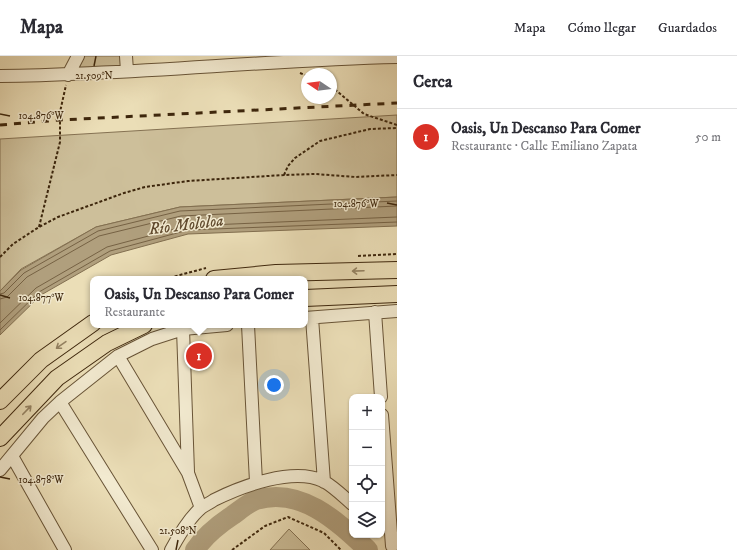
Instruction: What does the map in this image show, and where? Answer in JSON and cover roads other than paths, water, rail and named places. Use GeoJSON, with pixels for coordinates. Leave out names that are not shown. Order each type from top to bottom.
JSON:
{"type":"FeatureCollection","features":[{"type":"Feature","properties":{"kind":"main road"},"geometry":{"type":"LineString","coordinates":[[245,276],[276,273],[397,270]]}},
{"type":"Feature","properties":{"kind":"main road"},"geometry":{"type":"LineString","coordinates":[[308,298],[397,294]]}},
{"type":"Feature","properties":{"kind":"main road"},"geometry":{"type":"LineString","coordinates":[[0,401],[41,360],[90,325]]}},
{"type":"Feature","properties":{"kind":"main road"},"geometry":{"type":"LineString","coordinates":[[0,438],[57,378],[107,343],[138,328]]}},
{"type":"Feature","properties":{"kind":"street"},"geometry":{"type":"LineString","coordinates":[[68,75],[78,56]]}},
{"type":"Feature","properties":{"kind":"street"},"geometry":{"type":"LineString","coordinates":[[126,56],[127,71]]}},
{"type":"Feature","properties":{"kind":"street"},"geometry":{"type":"LineString","coordinates":[[0,76],[68,75],[127,71],[199,61],[397,57]]}},
{"type":"Feature","properties":{"kind":"street"},"geometry":{"type":"LineString","coordinates":[[324,482],[309,318],[397,311]]}},
{"type":"Feature","properties":{"kind":"street"},"geometry":{"type":"LineString","coordinates":[[375,312],[381,394]]}},
{"type":"Feature","properties":{"kind":"street"},"geometry":{"type":"LineString","coordinates":[[0,470],[60,402],[118,356],[152,339],[183,329],[194,328]]}},
{"type":"Feature","properties":{"kind":"street"},"geometry":{"type":"LineString","coordinates":[[248,328],[256,482]]}},
{"type":"Feature","properties":{"kind":"street"},"geometry":{"type":"LineString","coordinates":[[183,329],[188,473]]}},
{"type":"Feature","properties":{"kind":"street"},"geometry":{"type":"LineString","coordinates":[[118,356],[188,473],[201,508]]}},
{"type":"Feature","properties":{"kind":"street"},"geometry":{"type":"LineString","coordinates":[[60,402],[152,550]]}},
{"type":"Feature","properties":{"kind":"street"},"geometry":{"type":"LineString","coordinates":[[383,430],[393,548]]}},
{"type":"Feature","properties":{"kind":"street"},"geometry":{"type":"LineString","coordinates":[[12,456],[65,550]]}},
{"type":"Feature","properties":{"kind":"street"},"geometry":{"type":"LineString","coordinates":[[171,550],[178,537],[201,508],[230,492],[256,482],[299,477],[324,482],[349,500]]}},
{"type":"Feature","properties":{"kind":"street"},"geometry":{"type":"LineString","coordinates":[[384,538],[393,548]]}},
{"type":"Feature","properties":{"kind":"water","name":"Río Mololoa"},"geometry":{"type":"Polygon","coordinates":[[[397,197],[397,226],[188,234],[111,255],[41,295],[0,335],[0,291],[21,270],[96,227],[180,207],[397,197]]]}},
{"type":"Feature","properties":{"kind":"waterway"},"geometry":{"type":"LineString","coordinates":[[195,550],[212,531],[247,505],[256,500],[273,497],[288,498],[303,502],[318,509],[344,528],[368,550]]}},
{"type":"Feature","properties":{"kind":"railway"},"geometry":{"type":"LineString","coordinates":[[0,125],[60,120],[397,103]]}},
{"type":"Feature","properties":{"kind":"place","name":"Oasis, Un Descanso Para Comer"},"geometry":{"type":"Point","coordinates":[199,356]}}]}
